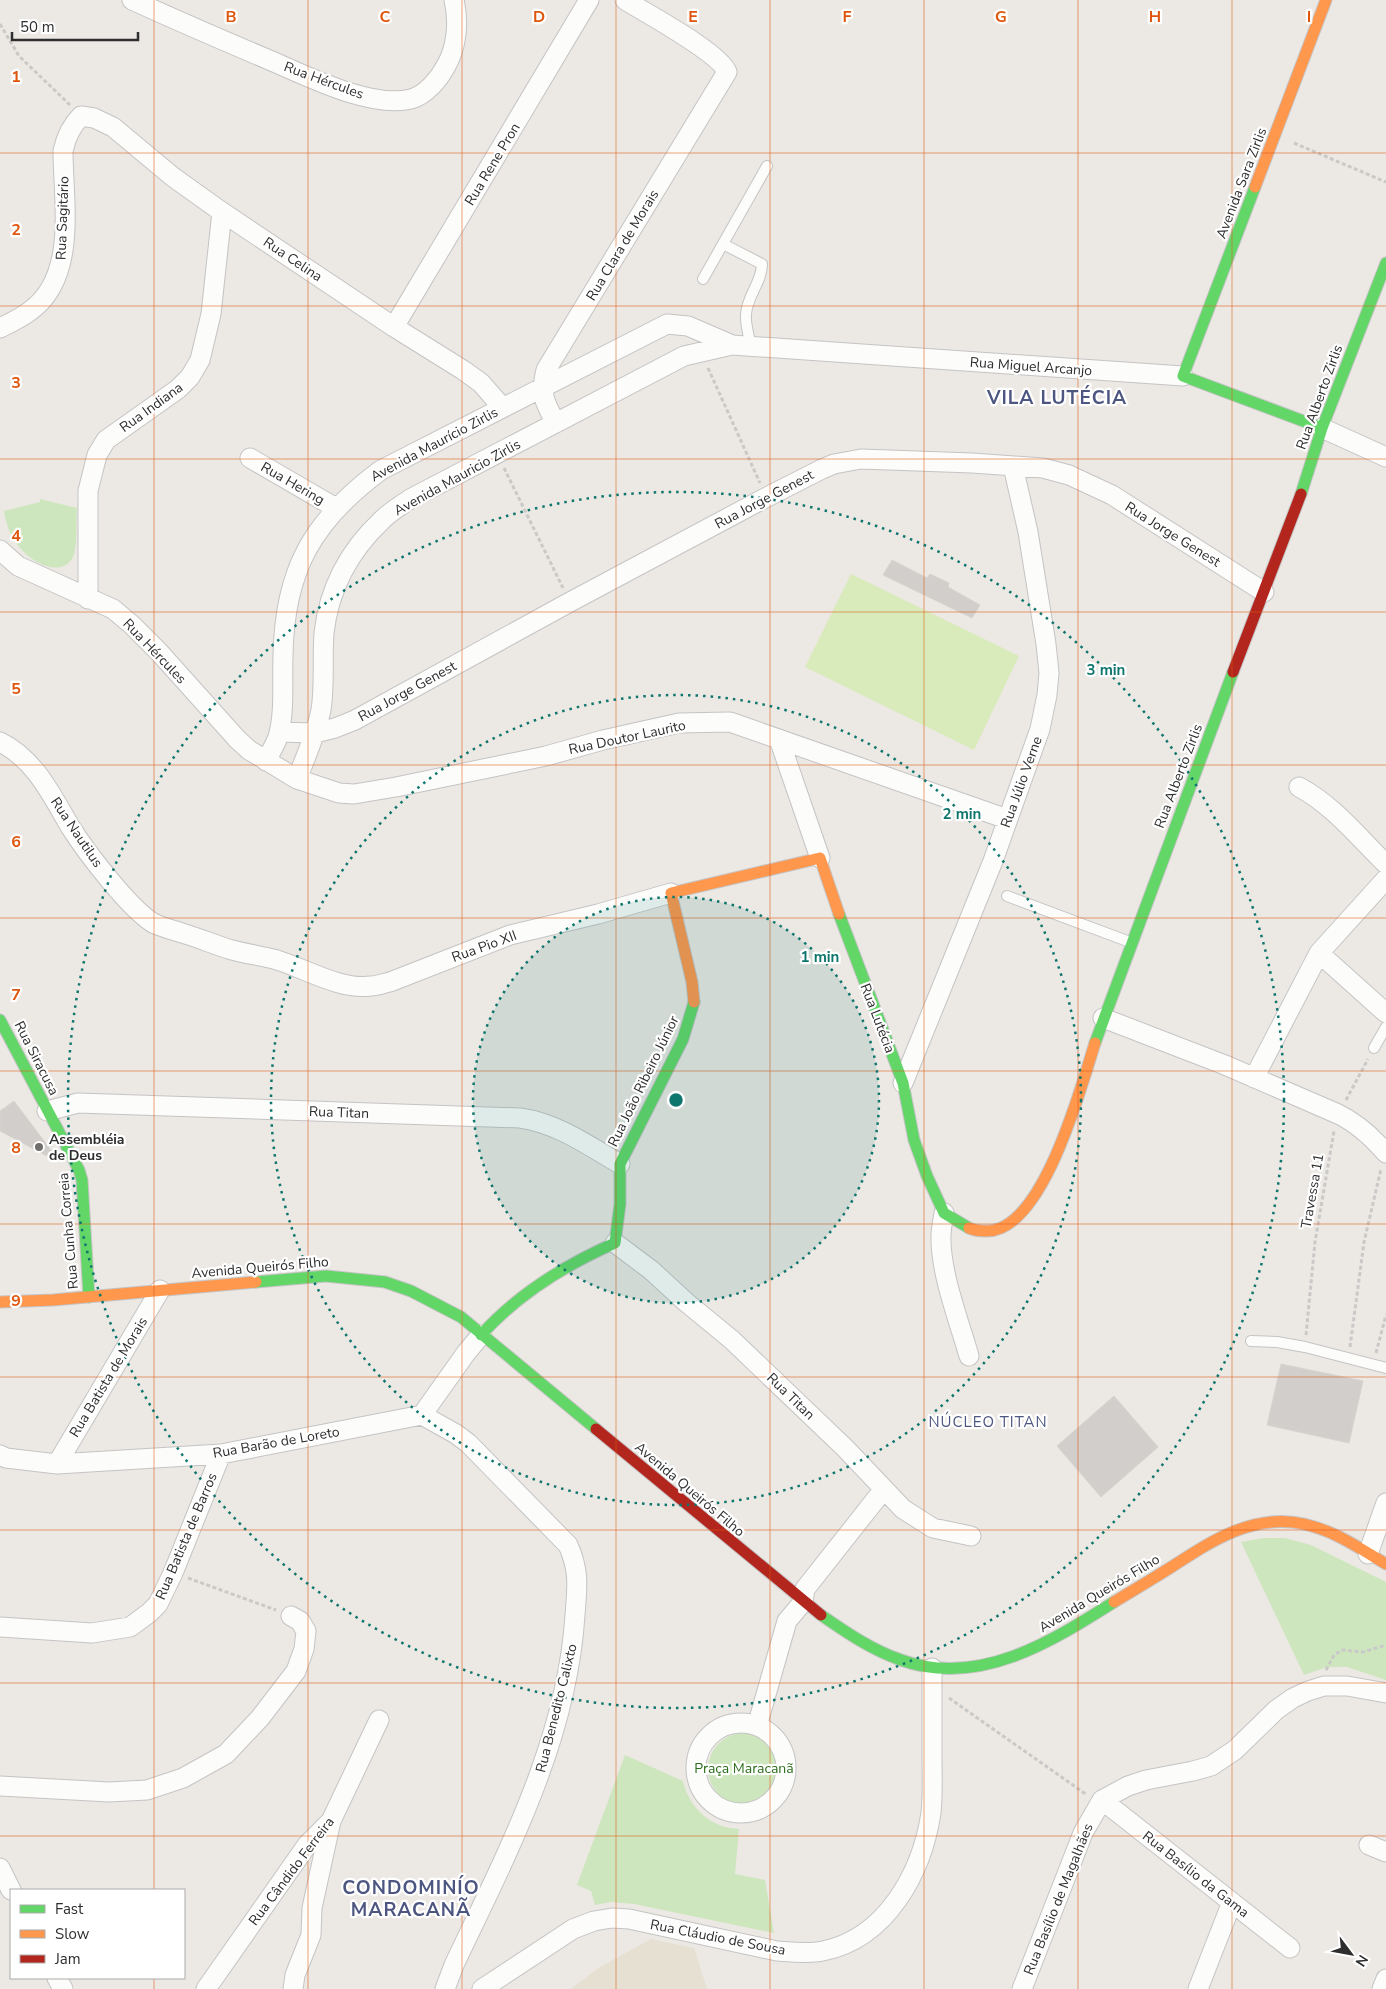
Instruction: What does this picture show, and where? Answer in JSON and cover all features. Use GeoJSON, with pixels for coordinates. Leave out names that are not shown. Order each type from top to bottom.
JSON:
{"type":"FeatureCollection","features":[{"type":"Feature","properties":{"kind":"street","name":"Rua Hércules"},"geometry":{"type":"LineString","coordinates":[[132,0],[196,30],[338,88],[367,97],[392,100],[412,98],[439,80],[449,62],[456,32],[454,0]]}},
{"type":"Feature","properties":{"kind":"street","name":"Rua Rene Pron"},"geometry":{"type":"LineString","coordinates":[[394,327],[589,0]]}},
{"type":"Feature","properties":{"kind":"street","name":"Rua Clara de Morais"},"geometry":{"type":"LineString","coordinates":[[542,387],[546,370],[554,356],[727,72],[725,67],[710,53],[625,0]]}},
{"type":"Feature","properties":{"kind":"street","name":"Avenida Sara Zirlis"},"geometry":{"type":"LineString","coordinates":[[1183,376],[1326,0]]}},
{"type":"Feature","properties":{"kind":"street","name":"Rua Celina"},"geometry":{"type":"LineString","coordinates":[[82,116],[94,118],[113,127],[173,176],[222,212],[394,327],[482,383],[502,407]]}},
{"type":"Feature","properties":{"kind":"street","name":"Rua Sagitário"},"geometry":{"type":"LineString","coordinates":[[0,328],[37,305],[48,293],[60,270],[65,233],[63,151],[66,138],[75,122],[82,116]]}},
{"type":"Feature","properties":{"kind":"street","name":"Rua Indiana"},"geometry":{"type":"LineString","coordinates":[[88,599],[88,491],[97,455],[106,440],[178,389],[190,377],[200,360],[212,314],[222,212]]}},
{"type":"Feature","properties":{"kind":"street","name":"Rua Alberto Zirlis"},"geometry":{"type":"LineString","coordinates":[[944,1213],[975,1231],[992,1231],[1004,1228],[1028,1207],[1059,1150],[1068,1128],[1103,1018],[1131,942],[1299,501],[1322,428],[1386,263]]}},
{"type":"Feature","properties":{"kind":"street","name":"Avenida Maurício Zirlis"},"geometry":{"type":"LineString","coordinates":[[266,761],[279,732],[281,719],[283,631],[286,606],[292,582],[302,556],[336,508],[358,486],[380,470],[667,324],[673,324]]}},
{"type":"Feature","properties":{"kind":"street"},"geometry":{"type":"LineString","coordinates":[[673,324],[688,326],[732,345]]}},
{"type":"Feature","properties":{"kind":"street"},"geometry":{"type":"LineString","coordinates":[[673,324],[692,353]]}},
{"type":"Feature","properties":{"kind":"street","name":"Rua Miguel Arcanjo"},"geometry":{"type":"LineString","coordinates":[[732,345],[1183,376],[1322,428]]}},
{"type":"Feature","properties":{"kind":"street","name":"Avenida Mauricio Zirlis"},"geometry":{"type":"LineString","coordinates":[[298,779],[315,733],[321,708],[324,634],[328,604],[337,580],[350,558],[382,519],[410,499],[692,353],[732,345]]}},
{"type":"Feature","properties":{"kind":"street"},"geometry":{"type":"LineString","coordinates":[[542,387],[544,402],[556,423]]}},
{"type":"Feature","properties":{"kind":"street"},"geometry":{"type":"LineString","coordinates":[[1322,428],[1386,457]]}},
{"type":"Feature","properties":{"kind":"street","name":"Rua Hering"},"geometry":{"type":"LineString","coordinates":[[250,458],[336,508]]}},
{"type":"Feature","properties":{"kind":"street","name":"Rua Jorge Genest"},"geometry":{"type":"LineString","coordinates":[[279,732],[315,733],[355,720],[767,497],[834,464],[861,459],[1043,468],[1069,474],[1112,495],[1264,592]]}},
{"type":"Feature","properties":{"kind":"street","name":"Rua Júlio Verne"},"geometry":{"type":"LineString","coordinates":[[903,1083],[993,861],[1040,729],[1048,673],[1046,644],[1035,571],[1013,466]]}},
{"type":"Feature","properties":{"kind":"street","name":"Rua Hércules"},"geometry":{"type":"LineString","coordinates":[[0,550],[18,566],[113,609],[132,625],[237,739],[249,750],[266,761]]}},
{"type":"Feature","properties":{"kind":"street","name":"Rua Doutor Laurito"},"geometry":{"type":"LineString","coordinates":[[298,779],[339,793],[354,794],[396,788],[546,756],[678,723],[730,722],[1007,819]]}},
{"type":"Feature","properties":{"kind":"street","name":"Rua Lutécia"},"geometry":{"type":"LineString","coordinates":[[779,739],[850,946],[903,1083],[914,1140],[927,1176],[944,1213]]}},
{"type":"Feature","properties":{"kind":"street","name":"Rua Nautilus"},"geometry":{"type":"LineString","coordinates":[[0,742],[24,758],[36,771],[73,830],[124,897],[154,923]]}},
{"type":"Feature","properties":{"kind":"street"},"geometry":{"type":"LineString","coordinates":[[266,761],[298,779]]}},
{"type":"Feature","properties":{"kind":"street"},"geometry":{"type":"LineString","coordinates":[[1299,787],[1313,794],[1326,804],[1386,864]]}},
{"type":"Feature","properties":{"kind":"street","name":"Rua Pio XII"},"geometry":{"type":"LineString","coordinates":[[154,923],[233,950],[277,960],[321,977],[353,985],[371,986],[410,975],[510,935],[598,914],[671,893],[820,858]]}},
{"type":"Feature","properties":{"kind":"street"},"geometry":{"type":"LineString","coordinates":[[1254,1078],[1319,953],[1386,879]]}},
{"type":"Feature","properties":{"kind":"street","name":"Rua João Ribeiro Júnior"},"geometry":{"type":"LineString","coordinates":[[620,1164],[682,1039],[694,1002],[692,982],[671,893]]}},
{"type":"Feature","properties":{"kind":"street"},"geometry":{"type":"LineString","coordinates":[[1319,953],[1386,1013]]}},
{"type":"Feature","properties":{"kind":"street"},"geometry":{"type":"LineString","coordinates":[[1103,1018],[1308,1099],[1349,1119],[1374,1139],[1386,1152]]}},
{"type":"Feature","properties":{"kind":"street","name":"Rua Siracusa"},"geometry":{"type":"LineString","coordinates":[[0,1020],[47,1111]]}},
{"type":"Feature","properties":{"kind":"street","name":"Rua Titan"},"geometry":{"type":"LineString","coordinates":[[47,1111],[78,1104],[520,1118],[537,1120],[558,1129],[620,1164]]}},
{"type":"Feature","properties":{"kind":"street","name":"Rua Cunha Correia"},"geometry":{"type":"LineString","coordinates":[[47,1111],[79,1170],[82,1180],[89,1297]]}},
{"type":"Feature","properties":{"kind":"street"},"geometry":{"type":"LineString","coordinates":[[422,1415],[466,1353],[492,1321],[529,1292],[595,1252],[616,1243],[620,1204],[620,1164]]}},
{"type":"Feature","properties":{"kind":"street"},"geometry":{"type":"LineString","coordinates":[[944,1213],[941,1236],[942,1255],[969,1356]]}},
{"type":"Feature","properties":{"kind":"street","name":"Rua Titan"},"geometry":{"type":"LineString","coordinates":[[616,1243],[651,1270],[732,1340],[845,1448],[903,1509],[933,1528],[971,1536]]}},
{"type":"Feature","properties":{"kind":"street","name":"Avenida Queirós Filho"},"geometry":{"type":"LineString","coordinates":[[0,1302],[89,1297],[326,1276],[385,1282],[411,1291],[439,1304],[460,1317],[803,1602],[867,1645],[902,1660],[932,1668],[950,1670],[981,1665],[1007,1658],[1052,1640],[1214,1540],[1247,1525],[1276,1520],[1376,1545],[1386,1564]]}},
{"type":"Feature","properties":{"kind":"street","name":"Rua Batista de Morais"},"geometry":{"type":"LineString","coordinates":[[57,1464],[160,1290]]}},
{"type":"Feature","properties":{"kind":"street","name":"Rua Barão de Loreto"},"geometry":{"type":"LineString","coordinates":[[0,1455],[6,1458],[57,1464],[221,1454],[422,1415]]}},
{"type":"Feature","properties":{"kind":"street","name":"Rua Benedito Calixto"},"geometry":{"type":"LineString","coordinates":[[422,1415],[468,1443],[568,1545],[575,1560],[578,1576],[574,1638],[570,1662],[540,1775],[522,1822],[454,1965],[445,1989]]}},
{"type":"Feature","properties":{"kind":"street","name":"Rua Batista de Barros"},"geometry":{"type":"LineString","coordinates":[[0,1627],[92,1633],[130,1627],[149,1613],[158,1604],[173,1573],[221,1454]]}},
{"type":"Feature","properties":{"kind":"street"},"geometry":{"type":"LineString","coordinates":[[757,1726],[787,1622],[803,1602],[805,1589],[884,1489]]}},
{"type":"Feature","properties":{"kind":"street"},"geometry":{"type":"LineString","coordinates":[[1376,1545],[1386,1503]]}},
{"type":"Feature","properties":{"kind":"street"},"geometry":{"type":"LineString","coordinates":[[0,1786],[109,1792],[147,1790],[183,1778],[226,1754],[260,1718],[296,1671],[304,1648],[306,1630],[300,1621],[291,1616]]}},
{"type":"Feature","properties":{"kind":"street","name":"Rua Cláudio de Sousa"},"geometry":{"type":"LineString","coordinates":[[482,1989],[573,1929],[594,1920],[629,1919],[777,1951],[799,1953],[822,1952],[842,1946],[864,1934],[892,1908],[903,1892],[925,1842],[932,1792],[932,1668]]}},
{"type":"Feature","properties":{"kind":"street"},"geometry":{"type":"LineString","coordinates":[[1102,1800],[1128,1786],[1146,1780],[1211,1766],[1235,1750],[1276,1710],[1293,1698],[1308,1691],[1324,1686],[1347,1686],[1386,1693]]}},
{"type":"Feature","properties":{"kind":"street","name":"Rua Cândido Ferreira"},"geometry":{"type":"LineString","coordinates":[[206,1989],[307,1845],[331,1821],[379,1720]]}},
{"type":"Feature","properties":{"kind":"street"},"geometry":{"type":"LineString","coordinates":[[742,1723],[757,1726],[775,1738],[786,1758],[787,1773],[783,1787],[774,1800],[762,1809],[748,1813],[733,1813],[719,1808],[708,1799],[700,1786],[696,1772],[698,1757],[704,1743],[714,1732],[727,1725],[742,1723]]}},
{"type":"Feature","properties":{"kind":"street","name":"Rua Basílio da Gama"},"geometry":{"type":"LineString","coordinates":[[1102,1800],[1290,1948]]}},
{"type":"Feature","properties":{"kind":"street","name":"Rua Basílio de Magalhães"},"geometry":{"type":"LineString","coordinates":[[1022,1989],[1083,1833],[1102,1800]]}},
{"type":"Feature","properties":{"kind":"street"},"geometry":{"type":"LineString","coordinates":[[293,1989],[295,1975],[311,1935],[312,1908],[331,1821]]}},
{"type":"Feature","properties":{"kind":"street"},"geometry":{"type":"LineString","coordinates":[[0,1868],[10,1889]]}},
{"type":"Feature","properties":{"kind":"street"},"geometry":{"type":"LineString","coordinates":[[1198,1989],[1232,1902]]}},
{"type":"Feature","properties":{"kind":"street"},"geometry":{"type":"LineString","coordinates":[[1382,1989],[1386,1979]]}},
{"type":"Feature","properties":{"kind":"lane"},"geometry":{"type":"LineString","coordinates":[[703,279],[767,166]]}},
{"type":"Feature","properties":{"kind":"lane"},"geometry":{"type":"LineString","coordinates":[[723,244],[762,264],[762,273],[747,308],[746,315],[751,346]]}},
{"type":"Feature","properties":{"kind":"lane"},"geometry":{"type":"LineString","coordinates":[[1007,896],[1131,942]]}},
{"type":"Feature","properties":{"kind":"lane"},"geometry":{"type":"LineString","coordinates":[[1374,1048],[1386,1027]]}},
{"type":"Feature","properties":{"kind":"lane"},"geometry":{"type":"LineString","coordinates":[[1251,1342],[1277,1342],[1305,1347],[1386,1368]]}},
{"type":"Feature","properties":{"kind":"path"},"geometry":{"type":"LineString","coordinates":[[0,24],[19,56],[82,116]]}},
{"type":"Feature","properties":{"kind":"path"},"geometry":{"type":"LineString","coordinates":[[1275,135],[1386,182]]}},
{"type":"Feature","properties":{"kind":"path"},"geometry":{"type":"LineString","coordinates":[[692,353],[767,497]]}},
{"type":"Feature","properties":{"kind":"path"},"geometry":{"type":"LineString","coordinates":[[497,454],[570,602]]}},
{"type":"Feature","properties":{"kind":"path","name":"Travessa 11"},"geometry":{"type":"LineString","coordinates":[[1305,1347],[1315,1242],[1330,1148],[1338,1114],[1374,1048]]}},
{"type":"Feature","properties":{"kind":"path"},"geometry":{"type":"LineString","coordinates":[[1349,1358],[1364,1242],[1386,1152]]}},
{"type":"Feature","properties":{"kind":"path"},"geometry":{"type":"LineString","coordinates":[[1374,1364],[1386,1315]]}},
{"type":"Feature","properties":{"kind":"path"},"geometry":{"type":"LineString","coordinates":[[173,1573],[291,1616]]}},
{"type":"Feature","properties":{"kind":"path"},"geometry":{"type":"LineString","coordinates":[[1327,1667],[1334,1655],[1342,1650],[1363,1652],[1386,1645]]}},
{"type":"Feature","properties":{"kind":"path"},"geometry":{"type":"LineString","coordinates":[[947,1697],[1088,1795],[1102,1800]]}},
{"type":"Feature","properties":{"kind":"shaded area"},"geometry":{"type":"Polygon","coordinates":[[[651,1939],[694,1948],[707,1989],[571,1989],[600,1967],[651,1939]]]}},
{"type":"Feature","properties":{"kind":"green space"},"geometry":{"type":"Polygon","coordinates":[[[40,499],[77,508],[75,553],[68,564],[61,567],[54,568],[32,559],[17,545],[8,526],[4,511],[40,502],[40,499]]]}},
{"type":"Feature","properties":{"kind":"green space"},"geometry":{"type":"Polygon","coordinates":[[[851,574],[1019,656],[974,750],[805,667],[851,574]]]}},
{"type":"Feature","properties":{"kind":"green space"},"geometry":{"type":"Polygon","coordinates":[[[1264,1538],[1285,1538],[1311,1545],[1386,1582],[1386,1680],[1347,1667],[1327,1667],[1304,1675],[1241,1542],[1264,1538]]]}},
{"type":"Feature","properties":{"kind":"green space","name":"Praça Maracanã"},"geometry":{"type":"Polygon","coordinates":[[[744,1733],[764,1739],[774,1749],[780,1769],[774,1789],[764,1799],[744,1805],[724,1799],[714,1789],[708,1769],[714,1749],[724,1739],[744,1733]]]}},
{"type":"Feature","properties":{"kind":"green space"},"geometry":{"type":"Polygon","coordinates":[[[625,1755],[683,1781],[690,1800],[703,1815],[719,1825],[739,1829],[735,1874],[765,1880],[774,1933],[634,1904],[611,1902],[595,1905],[591,1891],[577,1885],[625,1755]]]}},
{"type":"Feature","properties":{"kind":"building"},"geometry":{"type":"Polygon","coordinates":[[[892,560],[927,578],[930,574],[949,583],[948,587],[980,605],[972,618],[883,575],[892,560]]]}},
{"type":"Feature","properties":{"kind":"building","name":"Assembléia de Deus"},"geometry":{"type":"Polygon","coordinates":[[[14,1101],[53,1153],[56,1161],[0,1131],[0,1111],[14,1101]]]}},
{"type":"Feature","properties":{"kind":"building"},"geometry":{"type":"Polygon","coordinates":[[[1281,1364],[1363,1381],[1349,1443],[1267,1425],[1281,1364]]]}},
{"type":"Feature","properties":{"kind":"building"},"geometry":{"type":"Polygon","coordinates":[[[1114,1396],[1158,1447],[1101,1497],[1057,1446],[1114,1396]]]}},
{"type":"Feature","properties":{"kind":"traffic: fast"},"geometry":{"type":"LineString","coordinates":[[1255,187],[1183,376],[1322,428]]}},
{"type":"Feature","properties":{"kind":"traffic: fast"},"geometry":{"type":"LineString","coordinates":[[1301,494],[1322,428],[1386,263]]}},
{"type":"Feature","properties":{"kind":"traffic: fast"},"geometry":{"type":"LineString","coordinates":[[1095,1043],[1233,672]]}},
{"type":"Feature","properties":{"kind":"traffic: fast"},"geometry":{"type":"LineString","coordinates":[[839,914],[903,1083],[914,1140],[927,1176],[944,1213],[969,1228]]}},
{"type":"Feature","properties":{"kind":"traffic: fast"},"geometry":{"type":"LineString","coordinates":[[481,1335],[511,1306],[543,1282],[578,1261],[615,1243],[620,1204],[620,1164],[683,1039],[694,1002]]}},
{"type":"Feature","properties":{"kind":"traffic: fast"},"geometry":{"type":"LineString","coordinates":[[0,1020],[79,1170],[82,1180],[89,1297]]}},
{"type":"Feature","properties":{"kind":"traffic: fast"},"geometry":{"type":"LineString","coordinates":[[256,1282],[326,1276],[385,1282],[411,1291],[461,1317],[596,1429]]}},
{"type":"Feature","properties":{"kind":"traffic: fast"},"geometry":{"type":"LineString","coordinates":[[821,1615],[860,1640],[890,1656],[930,1667],[958,1668],[986,1664],[1013,1656],[1065,1632],[1114,1602]]}},
{"type":"Feature","properties":{"kind":"traffic: slow"},"geometry":{"type":"LineString","coordinates":[[1255,187],[1326,0]]}},
{"type":"Feature","properties":{"kind":"traffic: slow"},"geometry":{"type":"LineString","coordinates":[[694,1002],[692,982],[671,893],[820,858],[839,914]]}},
{"type":"Feature","properties":{"kind":"traffic: slow"},"geometry":{"type":"LineString","coordinates":[[969,1228],[987,1231],[1007,1225],[1026,1208],[1057,1154],[1095,1043]]}},
{"type":"Feature","properties":{"kind":"traffic: slow"},"geometry":{"type":"LineString","coordinates":[[0,1302],[53,1300],[256,1282]]}},
{"type":"Feature","properties":{"kind":"traffic: slow"},"geometry":{"type":"LineString","coordinates":[[1114,1602],[1219,1538],[1235,1531],[1268,1522],[1286,1522],[1315,1527],[1346,1541],[1386,1564]]}},
{"type":"Feature","properties":{"kind":"traffic: jam"},"geometry":{"type":"LineString","coordinates":[[1233,672],[1301,494]]}},
{"type":"Feature","properties":{"kind":"traffic: jam"},"geometry":{"type":"LineString","coordinates":[[596,1429],[821,1615]]}},
{"type":"Feature","properties":{"kind":"place","name":"Assembléia de Deus"},"geometry":{"type":"Point","coordinates":[39,1147]}},
{"type":"Feature","properties":{"kind":"district","name":"VILA LUTÉCIA"},"geometry":{"type":"Point","coordinates":[1057,397]}},
{"type":"Feature","properties":{"kind":"district","name":"NÚCLEO TITAN"},"geometry":{"type":"Point","coordinates":[988,1422]}},
{"type":"Feature","properties":{"kind":"district","name":"CONDOMINÍO MARACANÃ"},"geometry":{"type":"Point","coordinates":[411,1898]}}]}
